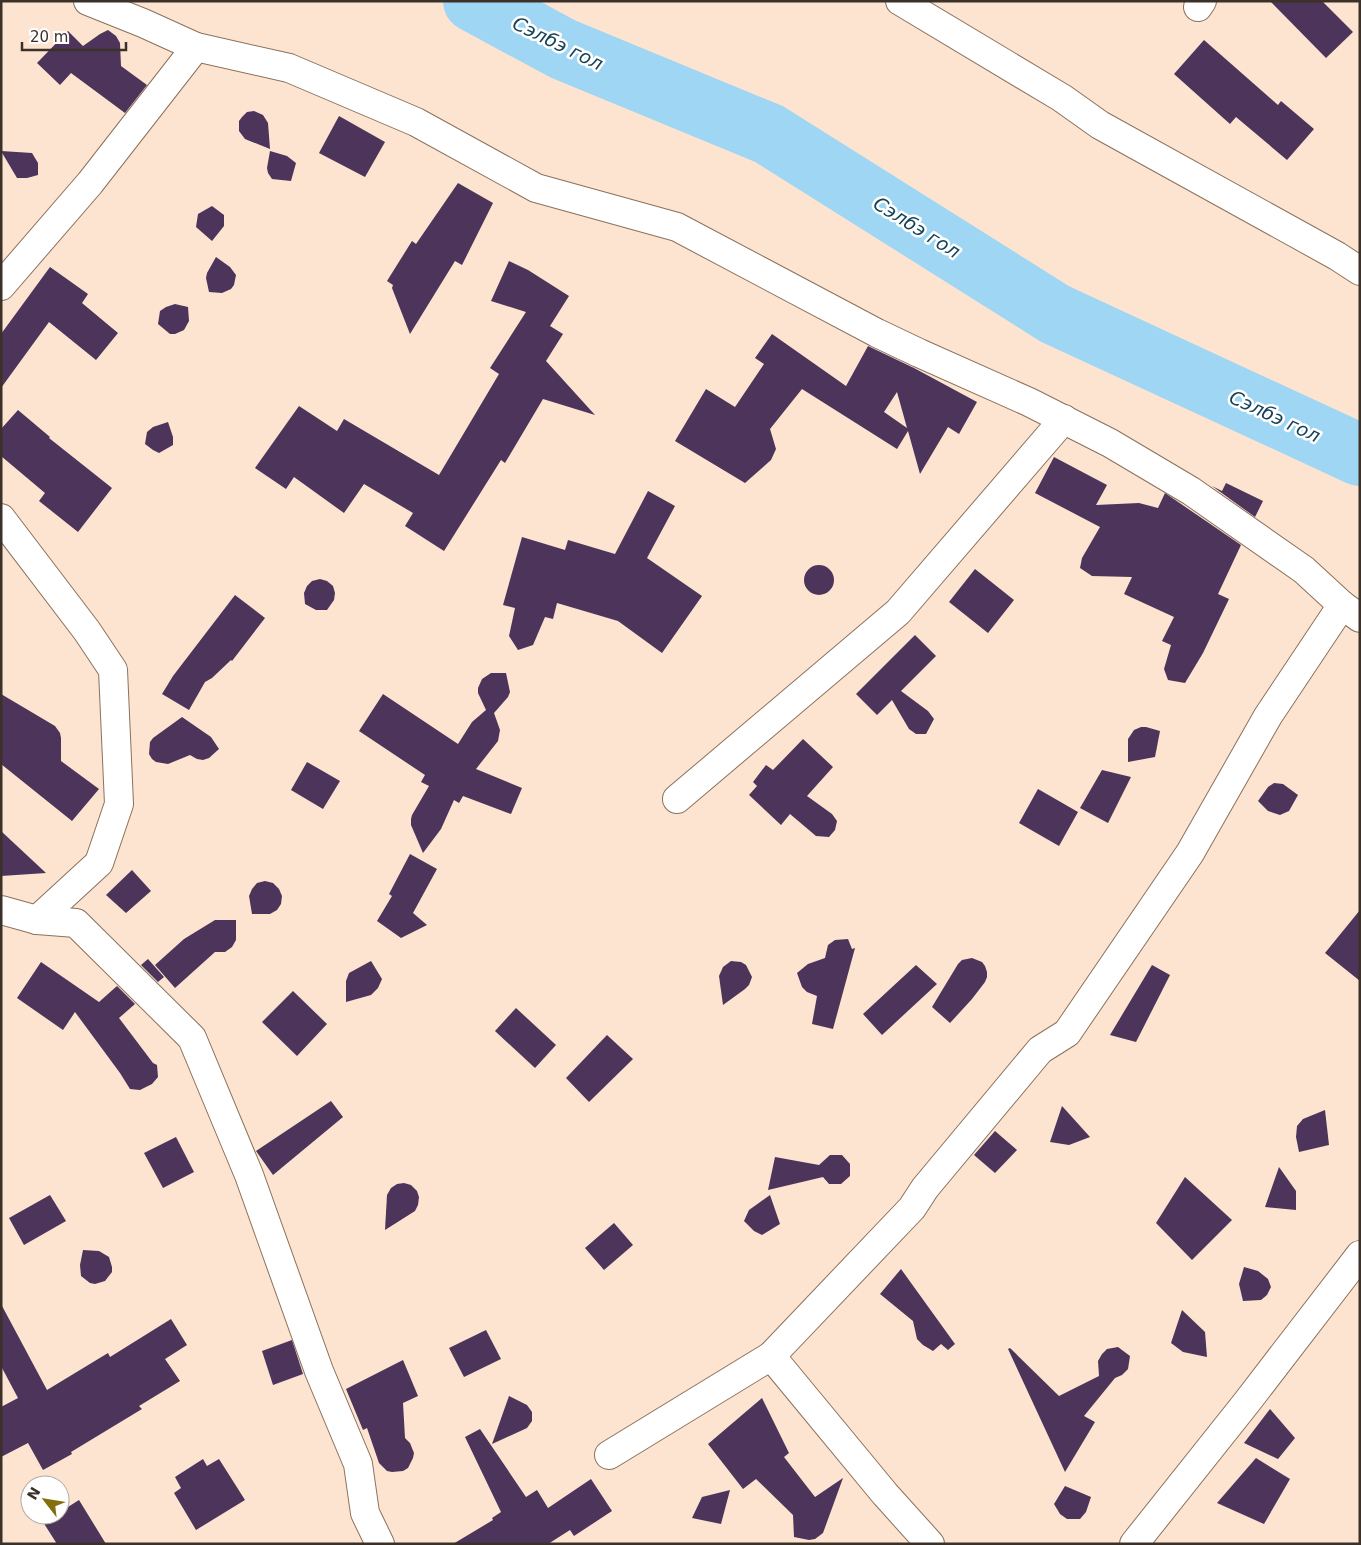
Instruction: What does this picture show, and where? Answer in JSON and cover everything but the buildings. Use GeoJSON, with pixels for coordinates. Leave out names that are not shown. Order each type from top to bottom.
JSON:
{"type":"FeatureCollection","features":[{"type":"Feature","properties":{"kind":"street"},"geometry":{"type":"LineString","coordinates":[[88,1],[143,23],[196,48],[289,68],[416,122],[536,188],[677,228],[877,333],[1110,442],[1191,491],[1304,570],[1351,611],[1268,716],[1190,853],[1067,1033],[1040,1050],[925,1188],[912,1208],[771,1356],[609,1455]]}},
{"type":"Feature","properties":{"kind":"street"},"geometry":{"type":"LineString","coordinates":[[900,1],[1062,98],[1100,125],[1337,256],[1360,272]]}},
{"type":"Feature","properties":{"kind":"street"},"geometry":{"type":"LineString","coordinates":[[1,286],[90,183],[196,48]]}},
{"type":"Feature","properties":{"kind":"street"},"geometry":{"type":"LineString","coordinates":[[677,799],[898,612],[1064,419]]}},
{"type":"Feature","properties":{"kind":"street"},"geometry":{"type":"LineString","coordinates":[[1,518],[87,631],[113,670],[120,804],[99,863],[37,920]]}},
{"type":"Feature","properties":{"kind":"street"},"geometry":{"type":"LineString","coordinates":[[1,910],[37,920],[76,923],[192,1038],[249,1176],[319,1371],[358,1464],[365,1513],[380,1544]]}},
{"type":"Feature","properties":{"kind":"street"},"geometry":{"type":"LineString","coordinates":[[1134,1544],[1247,1402],[1360,1255]]}},
{"type":"Feature","properties":{"kind":"street"},"geometry":{"type":"LineString","coordinates":[[771,1356],[885,1494],[930,1544]]}},
{"type":"Feature","properties":{"kind":"waterway","name":"Сэлбэ гол"},"geometry":{"type":"LineString","coordinates":[[474,1],[563,49],[769,134],[1055,314],[1360,455]]}}]}
